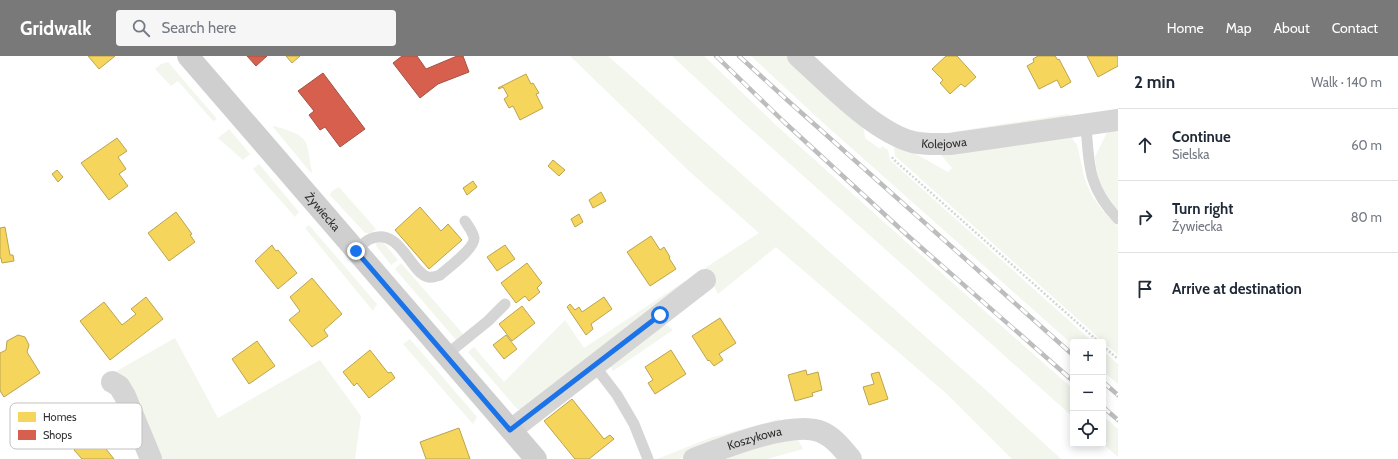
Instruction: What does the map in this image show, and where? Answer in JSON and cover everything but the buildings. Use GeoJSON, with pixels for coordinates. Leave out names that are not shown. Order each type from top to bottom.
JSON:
{"type":"FeatureCollection","features":[{"type":"Feature","properties":{"kind":"main road","name":"Żywiecka"},"geometry":{"type":"LineString","coordinates":[[188,56],[536,459]]}},
{"type":"Feature","properties":{"kind":"street","name":"Kolejowa"},"geometry":{"type":"LineString","coordinates":[[798,56],[844,98],[894,135],[913,142],[950,144],[1118,120]]}},
{"type":"Feature","properties":{"kind":"street"},"geometry":{"type":"LineString","coordinates":[[510,430],[705,280]]}},
{"type":"Feature","properties":{"kind":"street"},"geometry":{"type":"LineString","coordinates":[[112,382],[119,386],[128,403]]}},
{"type":"Feature","properties":{"kind":"street","name":"Koszykowa"},"geometry":{"type":"LineString","coordinates":[[694,459],[778,432],[796,429],[818,431],[828,436],[839,444],[851,459]]}},
{"type":"Feature","properties":{"kind":"street"},"geometry":{"type":"LineString","coordinates":[[142,437],[151,459]]}},
{"type":"Feature","properties":{"kind":"lane"},"geometry":{"type":"LineString","coordinates":[[1086,125],[1088,160],[1092,176],[1098,193],[1108,208],[1118,219]]}},
{"type":"Feature","properties":{"kind":"lane"},"geometry":{"type":"LineString","coordinates":[[356,251],[371,238],[384,238],[395,242],[422,274],[428,277],[440,275],[467,251],[472,244],[474,239],[465,221]]}},
{"type":"Feature","properties":{"kind":"lane"},"geometry":{"type":"LineString","coordinates":[[446,355],[488,321],[505,304]]}},
{"type":"Feature","properties":{"kind":"lane"},"geometry":{"type":"LineString","coordinates":[[594,365],[617,395],[634,424],[648,459]]}},
{"type":"Feature","properties":{"kind":"path"},"geometry":{"type":"LineString","coordinates":[[894,135],[890,145],[893,159],[1096,339]]}},
{"type":"Feature","properties":{"kind":"path"},"geometry":{"type":"LineString","coordinates":[[1106,349],[1118,359]]}},
{"type":"Feature","properties":{"kind":"shaded area"},"geometry":{"type":"Polygon","coordinates":[[[570,56],[608,56],[987,391],[1061,459],[1012,459],[947,394],[776,247],[718,294],[705,268],[759,233],[689,171],[570,56]]]}},
{"type":"Feature","properties":{"kind":"shaded area"},"geometry":{"type":"Polygon","coordinates":[[[672,56],[704,56],[777,126],[1070,386],[1070,414],[744,123],[672,56]]]}},
{"type":"Feature","properties":{"kind":"shaded area"},"geometry":{"type":"Polygon","coordinates":[[[751,56],[790,56],[863,125],[865,138],[880,149],[882,146],[888,150],[890,160],[1090,339],[1070,339],[1070,342],[820,120],[751,56]]]}},
{"type":"Feature","properties":{"kind":"shaded area"},"geometry":{"type":"Polygon","coordinates":[[[168,62],[217,119],[213,121],[178,81],[171,86],[155,69],[161,64],[168,62]]]}},
{"type":"Feature","properties":{"kind":"shaded area"},"geometry":{"type":"Polygon","coordinates":[[[1069,114],[1069,120],[949,139],[952,132],[1069,114]]]}},
{"type":"Feature","properties":{"kind":"shaded area"},"geometry":{"type":"Polygon","coordinates":[[[1118,125],[1118,212],[1099,188],[1095,157],[1110,126],[1118,125]]]}},
{"type":"Feature","properties":{"kind":"shaded area"},"geometry":{"type":"Polygon","coordinates":[[[274,126],[295,133],[305,141],[311,173],[273,127],[274,126]]]}},
{"type":"Feature","properties":{"kind":"shaded area"},"geometry":{"type":"Polygon","coordinates":[[[229,129],[250,154],[243,160],[218,138],[229,129]]]}},
{"type":"Feature","properties":{"kind":"shaded area"},"geometry":{"type":"Polygon","coordinates":[[[1068,132],[1077,145],[1085,180],[1092,196],[1103,211],[1118,227],[1118,355],[1106,344],[1106,339],[1100,339],[895,156],[894,148],[898,144],[948,172],[952,168],[941,155],[946,147],[1068,132]]]}},
{"type":"Feature","properties":{"kind":"shaded area"},"geometry":{"type":"Polygon","coordinates":[[[259,164],[299,212],[295,217],[253,169],[259,164]]]}},
{"type":"Feature","properties":{"kind":"shaded area"},"geometry":{"type":"Polygon","coordinates":[[[339,187],[376,229],[371,233],[365,233],[330,195],[332,191],[339,187]]]}},
{"type":"Feature","properties":{"kind":"shaded area"},"geometry":{"type":"Polygon","coordinates":[[[309,225],[377,304],[373,311],[305,228],[309,225]]]}},
{"type":"Feature","properties":{"kind":"shaded area"},"geometry":{"type":"Polygon","coordinates":[[[383,242],[398,260],[391,265],[376,246],[376,243],[383,242]]]}},
{"type":"Feature","properties":{"kind":"shaded area"},"geometry":{"type":"Polygon","coordinates":[[[401,263],[463,334],[456,340],[395,269],[401,263]]]}},
{"type":"Feature","properties":{"kind":"shaded area"},"geometry":{"type":"Polygon","coordinates":[[[685,281],[688,287],[523,410],[517,409],[468,352],[474,347],[504,382],[565,320],[584,348],[685,281]]]}},
{"type":"Feature","properties":{"kind":"shaded area"},"geometry":{"type":"Polygon","coordinates":[[[659,323],[667,325],[673,330],[613,371],[611,362],[659,323]]]}},
{"type":"Feature","properties":{"kind":"shaded area"},"geometry":{"type":"Polygon","coordinates":[[[175,338],[218,418],[320,360],[361,416],[355,459],[154,459],[142,432],[142,403],[129,403],[115,372],[175,338]]]}},
{"type":"Feature","properties":{"kind":"shaded area"},"geometry":{"type":"Polygon","coordinates":[[[410,339],[477,417],[473,424],[403,344],[410,339]]]}},
{"type":"Feature","properties":{"kind":"shaded area"},"geometry":{"type":"Polygon","coordinates":[[[1106,354],[1118,364],[1118,384],[1106,374],[1106,354]]]}},
{"type":"Feature","properties":{"kind":"shaded area"},"geometry":{"type":"Polygon","coordinates":[[[780,419],[781,425],[715,445],[678,459],[657,459],[710,438],[780,419]]]}},
{"type":"Feature","properties":{"kind":"shaded area"},"geometry":{"type":"Polygon","coordinates":[[[1106,419],[1118,429],[1118,457],[1106,447],[1106,419]]]}},
{"type":"Feature","properties":{"kind":"shaded area"},"geometry":{"type":"Polygon","coordinates":[[[793,439],[798,440],[803,449],[767,459],[728,459],[728,454],[793,439]]]}},
{"type":"Feature","properties":{"kind":"railway"},"geometry":{"type":"LineString","coordinates":[[716,56],[783,121],[907,235],[1070,378]]}},
{"type":"Feature","properties":{"kind":"railway"},"geometry":{"type":"LineString","coordinates":[[739,56],[1070,352]]}},
{"type":"Feature","properties":{"kind":"railway"},"geometry":{"type":"LineString","coordinates":[[1106,385],[1118,395]]}},
{"type":"Feature","properties":{"kind":"railway"},"geometry":{"type":"LineString","coordinates":[[1106,410],[1118,420]]}},
{"type":"Feature","properties":{"kind":"route"},"geometry":{"type":"LineString","coordinates":[[356,251],[510,430],[660,315]]}}]}
